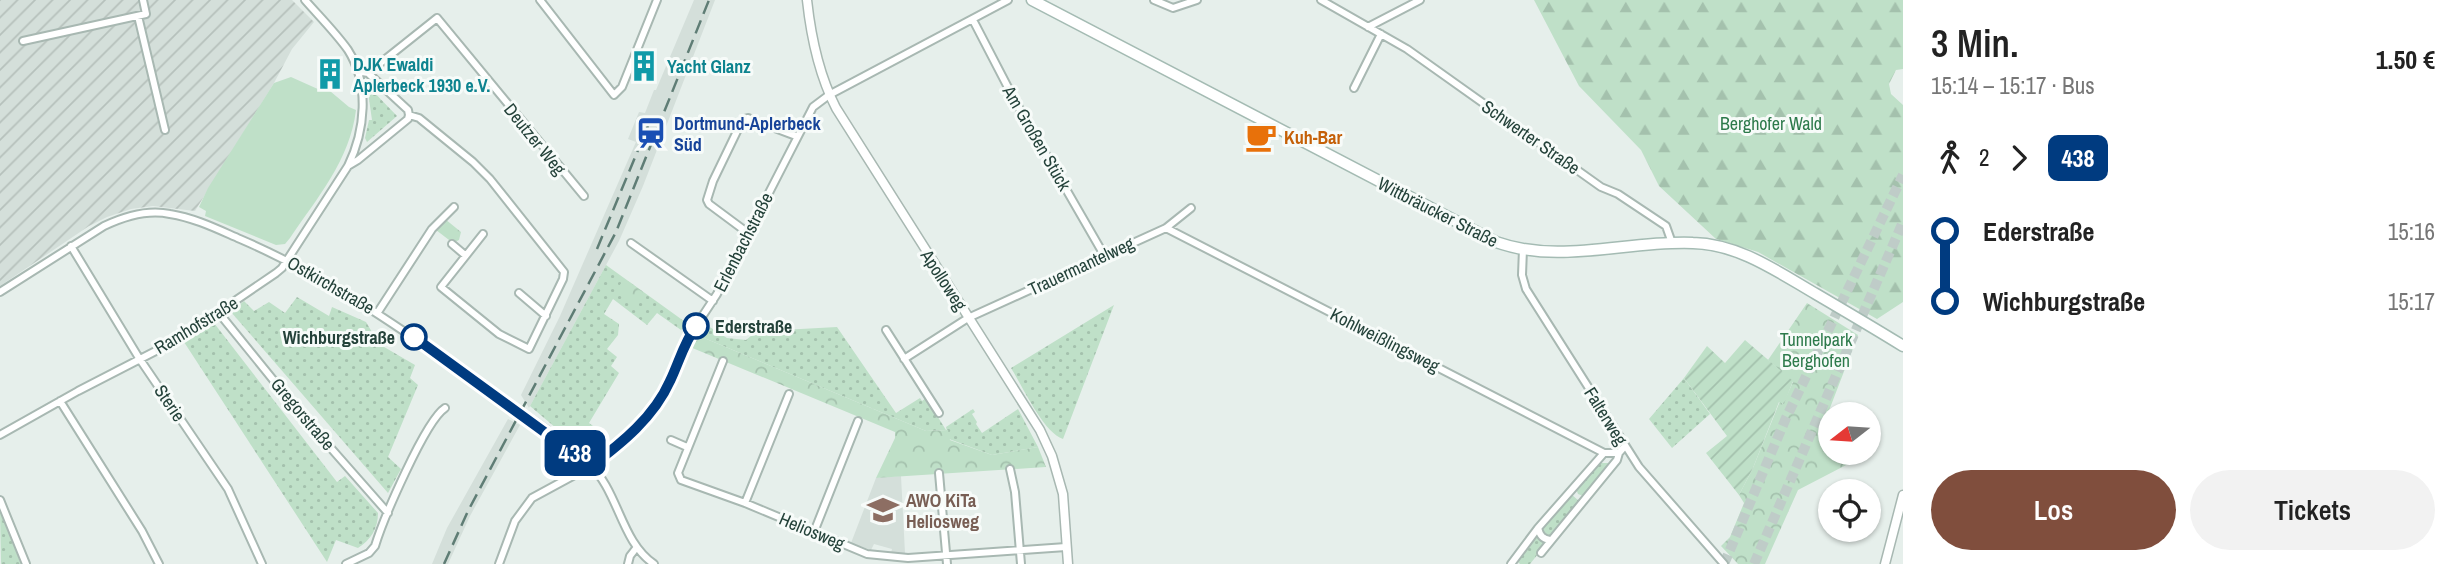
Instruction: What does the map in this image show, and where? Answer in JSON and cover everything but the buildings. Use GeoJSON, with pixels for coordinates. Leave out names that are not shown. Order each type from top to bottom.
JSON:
{"type":"FeatureCollection","features":[{"type":"Feature","properties":{"kind":"main road","name":"Wittbräucker Straße"},"geometry":{"type":"LineString","coordinates":[[1032,0],[1496,242],[1523,249],[1604,250],[1672,243],[1713,245],[1752,258],[1903,346]]}},
{"type":"Feature","properties":{"kind":"street"},"geometry":{"type":"LineString","coordinates":[[23,41],[146,14],[143,0]]}},
{"type":"Feature","properties":{"kind":"street"},"geometry":{"type":"LineString","coordinates":[[305,0],[346,48],[357,71],[368,73],[408,110],[409,115],[419,118],[473,162],[490,179],[564,272],[529,349],[499,334],[441,287],[483,234]]}},
{"type":"Feature","properties":{"kind":"street"},"geometry":{"type":"LineString","coordinates":[[540,0],[614,95],[622,87],[657,0]]}},
{"type":"Feature","properties":{"kind":"street","name":"Apolloweg"},"geometry":{"type":"LineString","coordinates":[[807,0],[810,25],[830,95],[864,155],[1040,430],[1052,456],[1063,494],[1068,564]]}},
{"type":"Feature","properties":{"kind":"street","name":"Erlenbachstraße"},"geometry":{"type":"LineString","coordinates":[[499,564],[515,521],[532,498],[591,466],[625,438],[653,409],[669,383],[688,338],[713,301],[813,107],[830,95],[1008,0]]}},
{"type":"Feature","properties":{"kind":"street"},"geometry":{"type":"LineString","coordinates":[[1154,0],[1172,8],[1197,0]]}},
{"type":"Feature","properties":{"kind":"street","name":"Schwerter Straße"},"geometry":{"type":"LineString","coordinates":[[1321,0],[1407,49],[1601,187],[1618,194],[1666,226],[1672,243]]}},
{"type":"Feature","properties":{"kind":"street"},"geometry":{"type":"LineString","coordinates":[[1368,27],[1420,0]]}},
{"type":"Feature","properties":{"kind":"street"},"geometry":{"type":"LineString","coordinates":[[138,16],[165,130]]}},
{"type":"Feature","properties":{"kind":"street","name":"Deutzer Weg"},"geometry":{"type":"LineString","coordinates":[[368,73],[437,18],[584,196]]}},
{"type":"Feature","properties":{"kind":"street","name":"Am Großen Stück"},"geometry":{"type":"LineString","coordinates":[[973,20],[1014,99],[1104,255]]}},
{"type":"Feature","properties":{"kind":"street"},"geometry":{"type":"LineString","coordinates":[[1354,88],[1381,34]]}},
{"type":"Feature","properties":{"kind":"street","name":"Ramhofstraße"},"geometry":{"type":"LineString","coordinates":[[0,435],[139,358],[179,339],[276,273],[348,166],[356,149],[363,119],[357,71]]}},
{"type":"Feature","properties":{"kind":"street","name":"Ramhofstraße"},"geometry":{"type":"LineString","coordinates":[[348,166],[359,160],[409,115]]}},
{"type":"Feature","properties":{"kind":"street"},"geometry":{"type":"LineString","coordinates":[[748,233],[707,200],[713,181],[741,123],[748,118],[796,136]]}},
{"type":"Feature","properties":{"kind":"street"},"geometry":{"type":"LineString","coordinates":[[378,312],[432,229],[454,207]]}},
{"type":"Feature","properties":{"kind":"street","name":"Trauermantelweg"},"geometry":{"type":"LineString","coordinates":[[904,359],[968,318],[1166,228],[1191,208]]}},
{"type":"Feature","properties":{"kind":"street","name":"Ostkirchstraße"},"geometry":{"type":"LineString","coordinates":[[0,292],[71,246],[121,218],[144,213],[168,213],[194,219],[286,259],[378,312],[509,404],[591,466],[616,503],[637,547],[646,559],[654,564]]}},
{"type":"Feature","properties":{"kind":"street","name":"Kohlweißlingsweg"},"geometry":{"type":"LineString","coordinates":[[1166,228],[1604,453]]}},
{"type":"Feature","properties":{"kind":"street"},"geometry":{"type":"LineString","coordinates":[[631,243],[713,301]]}},
{"type":"Feature","properties":{"kind":"street"},"geometry":{"type":"LineString","coordinates":[[452,244],[465,255]]}},
{"type":"Feature","properties":{"kind":"street","name":"Sterie"},"geometry":{"type":"LineString","coordinates":[[71,246],[139,358],[228,489],[262,564]]}},
{"type":"Feature","properties":{"kind":"street","name":"Falterweg"},"geometry":{"type":"LineString","coordinates":[[1523,249],[1522,275],[1525,289],[1625,446],[1639,467],[1724,564]]}},
{"type":"Feature","properties":{"kind":"street"},"geometry":{"type":"LineString","coordinates":[[519,293],[546,316]]}},
{"type":"Feature","properties":{"kind":"street","name":"Gregorstraße"},"geometry":{"type":"LineString","coordinates":[[219,313],[300,413],[388,513]]}},
{"type":"Feature","properties":{"kind":"street"},"geometry":{"type":"LineString","coordinates":[[886,330],[939,412]]}},
{"type":"Feature","properties":{"kind":"street","name":"Heliosweg"},"geometry":{"type":"LineString","coordinates":[[723,361],[687,447],[678,473],[681,480],[745,503],[867,554],[896,558],[1066,547]]}},
{"type":"Feature","properties":{"kind":"street"},"geometry":{"type":"LineString","coordinates":[[745,503],[789,394]]}},
{"type":"Feature","properties":{"kind":"street"},"geometry":{"type":"LineString","coordinates":[[60,401],[142,531],[159,564]]}},
{"type":"Feature","properties":{"kind":"street"},"geometry":{"type":"LineString","coordinates":[[346,564],[372,550],[432,422],[444,408]]}},
{"type":"Feature","properties":{"kind":"street"},"geometry":{"type":"LineString","coordinates":[[814,532],[859,421]]}},
{"type":"Feature","properties":{"kind":"street"},"geometry":{"type":"LineString","coordinates":[[671,440],[687,447]]}},
{"type":"Feature","properties":{"kind":"street"},"geometry":{"type":"LineString","coordinates":[[1541,553],[1617,460],[1625,446]]}},
{"type":"Feature","properties":{"kind":"street"},"geometry":{"type":"LineString","coordinates":[[1511,564],[1538,528],[1604,453],[1619,453]]}},
{"type":"Feature","properties":{"kind":"street"},"geometry":{"type":"LineString","coordinates":[[1010,469],[1015,492],[1021,564]]}},
{"type":"Feature","properties":{"kind":"street"},"geometry":{"type":"LineString","coordinates":[[939,473],[947,564]]}},
{"type":"Feature","properties":{"kind":"street"},"geometry":{"type":"LineString","coordinates":[[1572,490],[1583,500]]}},
{"type":"Feature","properties":{"kind":"street"},"geometry":{"type":"LineString","coordinates":[[1885,564],[1903,495]]}},
{"type":"Feature","properties":{"kind":"street"},"geometry":{"type":"LineString","coordinates":[[0,500],[26,564]]}},
{"type":"Feature","properties":{"kind":"street"},"geometry":{"type":"LineString","coordinates":[[1538,528],[1545,540],[1550,540]]}},
{"type":"Feature","properties":{"kind":"street"},"geometry":{"type":"LineString","coordinates":[[628,564],[637,547]]}},
{"type":"Feature","properties":{"kind":"shaded area"},"geometry":{"type":"Polygon","coordinates":[[[0,0],[292,0],[314,22],[292,49],[195,211],[153,206],[131,209],[107,217],[89,226],[0,286],[0,0]]]}},
{"type":"Feature","properties":{"kind":"shaded area"},"geometry":{"type":"Polygon","coordinates":[[[694,0],[715,0],[643,186],[619,241],[529,408],[521,395],[560,316],[636,142],[628,139],[639,112],[645,113],[694,0]]]}},
{"type":"Feature","properties":{"kind":"shaded area"},"geometry":{"type":"Polygon","coordinates":[[[508,419],[520,425],[470,516],[448,564],[432,564],[447,528],[508,419]]]}},
{"type":"Feature","properties":{"kind":"shaded area","name":"AWO KiTa Heliosweg"},"geometry":{"type":"Polygon","coordinates":[[[901,476],[905,553],[891,553],[892,549],[874,544],[871,550],[851,543],[876,478],[901,476]]]}},
{"type":"Feature","properties":{"kind":"green space","name":"Berghofer Wald"},"geometry":{"type":"Polygon","coordinates":[[[1534,0],[1903,0],[1903,69],[1896,70],[1889,84],[1891,94],[1903,105],[1903,302],[1877,319],[1758,252],[1716,239],[1659,186],[1641,150],[1579,86],[1534,0]]]}},
{"type":"Feature","properties":{"kind":"green space"},"geometry":{"type":"Polygon","coordinates":[[[291,77],[320,90],[324,86],[356,110],[347,145],[331,178],[290,238],[285,244],[276,245],[205,216],[206,211],[199,207],[208,188],[274,83],[291,77]]]}},
{"type":"Feature","properties":{"kind":"green space"},"geometry":{"type":"Polygon","coordinates":[[[367,85],[397,116],[367,142],[365,138],[369,120],[372,120],[367,85]]]}},
{"type":"Feature","properties":{"kind":"green space"},"geometry":{"type":"Polygon","coordinates":[[[445,219],[461,232],[459,240],[453,243],[436,230],[445,219]]]}},
{"type":"Feature","properties":{"kind":"green space"},"geometry":{"type":"Polygon","coordinates":[[[606,265],[688,324],[681,330],[657,313],[647,325],[613,299],[604,314],[619,324],[618,335],[607,349],[617,357],[611,366],[619,373],[589,423],[593,426],[576,445],[530,406],[606,265]]]}},
{"type":"Feature","properties":{"kind":"green space"},"geometry":{"type":"Polygon","coordinates":[[[628,281],[643,292],[635,303],[616,290],[622,282],[626,285],[628,281]]]}},
{"type":"Feature","properties":{"kind":"green space"},"geometry":{"type":"Polygon","coordinates":[[[297,297],[329,316],[332,307],[366,322],[379,344],[415,365],[410,378],[418,385],[388,457],[401,469],[388,493],[231,312],[244,301],[254,311],[269,302],[285,313],[297,297]]]}},
{"type":"Feature","properties":{"kind":"green space","name":"Tunnelpark Berghofen"},"geometry":{"type":"Polygon","coordinates":[[[1807,303],[1858,335],[1832,402],[1818,402],[1818,466],[1844,466],[1798,490],[1765,564],[1738,564],[1721,546],[1730,537],[1744,503],[1739,495],[1780,401],[1783,404],[1793,382],[1768,360],[1807,303]]]}},
{"type":"Feature","properties":{"kind":"green space"},"geometry":{"type":"Polygon","coordinates":[[[1114,305],[1063,439],[1048,428],[1011,368],[1114,305]]]}},
{"type":"Feature","properties":{"kind":"green space"},"geometry":{"type":"Polygon","coordinates":[[[214,323],[337,482],[345,476],[378,513],[373,533],[358,548],[336,540],[327,562],[184,342],[214,323]]]}},
{"type":"Feature","properties":{"kind":"green space"},"geometry":{"type":"Polygon","coordinates":[[[705,324],[727,338],[746,340],[757,331],[771,336],[782,330],[837,327],[896,413],[920,398],[922,401],[926,398],[946,430],[926,431],[697,335],[705,324]]]}},
{"type":"Feature","properties":{"kind":"green space"},"geometry":{"type":"Polygon","coordinates":[[[697,335],[926,431],[948,430],[950,440],[992,455],[1038,447],[1046,467],[876,478],[895,438],[895,432],[690,347],[697,335]]]}},
{"type":"Feature","properties":{"kind":"green space"},"geometry":{"type":"Polygon","coordinates":[[[1745,340],[1793,381],[1784,404],[1779,402],[1753,468],[1739,495],[1706,453],[1727,436],[1684,378],[1707,346],[1725,363],[1745,340]]]}},
{"type":"Feature","properties":{"kind":"green space"},"geometry":{"type":"Polygon","coordinates":[[[1684,378],[1710,414],[1672,448],[1649,419],[1684,378]]]}},
{"type":"Feature","properties":{"kind":"green space"},"geometry":{"type":"Polygon","coordinates":[[[973,409],[975,412],[972,414],[982,433],[1018,409],[1038,447],[992,455],[949,439],[946,427],[973,409]]]}},
{"type":"Feature","properties":{"kind":"green space"},"geometry":{"type":"Polygon","coordinates":[[[1600,463],[1610,463],[1583,496],[1578,494],[1576,489],[1600,463]]]}},
{"type":"Feature","properties":{"kind":"green space"},"geometry":{"type":"Polygon","coordinates":[[[1571,494],[1579,501],[1547,538],[1542,533],[1542,528],[1571,494]]]}},
{"type":"Feature","properties":{"kind":"green space"},"geometry":{"type":"Polygon","coordinates":[[[0,511],[21,564],[1,564],[0,511]]]}},
{"type":"Feature","properties":{"kind":"green space"},"geometry":{"type":"Polygon","coordinates":[[[1536,536],[1546,544],[1530,564],[1520,564],[1517,561],[1536,536]]]}},
{"type":"Feature","properties":{"kind":"tunnel"},"geometry":{"type":"LineString","coordinates":[[1724,564],[1786,418],[1903,175]]}},
{"type":"Feature","properties":{"kind":"tunnel"},"geometry":{"type":"LineString","coordinates":[[1754,564],[1903,222]]}},
{"type":"Feature","properties":{"kind":"railway"},"geometry":{"type":"LineString","coordinates":[[444,564],[468,511],[616,232],[709,0]]}},
{"type":"Feature","properties":{"kind":"railway"},"geometry":{"type":"LineString","coordinates":[[597,249],[648,126]]}},
{"type":"Feature","properties":{"kind":"bus line","name":"438"},"geometry":{"type":"LineString","coordinates":[[414,337],[591,466],[609,453],[653,409],[669,383],[696,326]]}},
{"type":"Feature","properties":{"kind":"place","name":"Yacht Glanz"},"geometry":{"type":"Point","coordinates":[644,66]}},
{"type":"Feature","properties":{"kind":"place","name":"DJK Ewaldi Aplerbeck 1930 e.V."},"geometry":{"type":"Point","coordinates":[330,74]}},
{"type":"Feature","properties":{"kind":"place","name":"Dortmund-Aplerbeck Süd"},"geometry":{"type":"Point","coordinates":[651,133]}},
{"type":"Feature","properties":{"kind":"place","name":"Kuh-Bar"},"geometry":{"type":"Point","coordinates":[1261,137]}},
{"type":"Feature","properties":{"kind":"place","name":"Ederstraße"},"geometry":{"type":"Point","coordinates":[696,326]}},
{"type":"Feature","properties":{"kind":"place","name":"Wichburgstraße"},"geometry":{"type":"Point","coordinates":[414,337]}},
{"type":"Feature","properties":{"kind":"place","name":"AWO KiTa Heliosweg"},"geometry":{"type":"Point","coordinates":[883,510]}}]}
